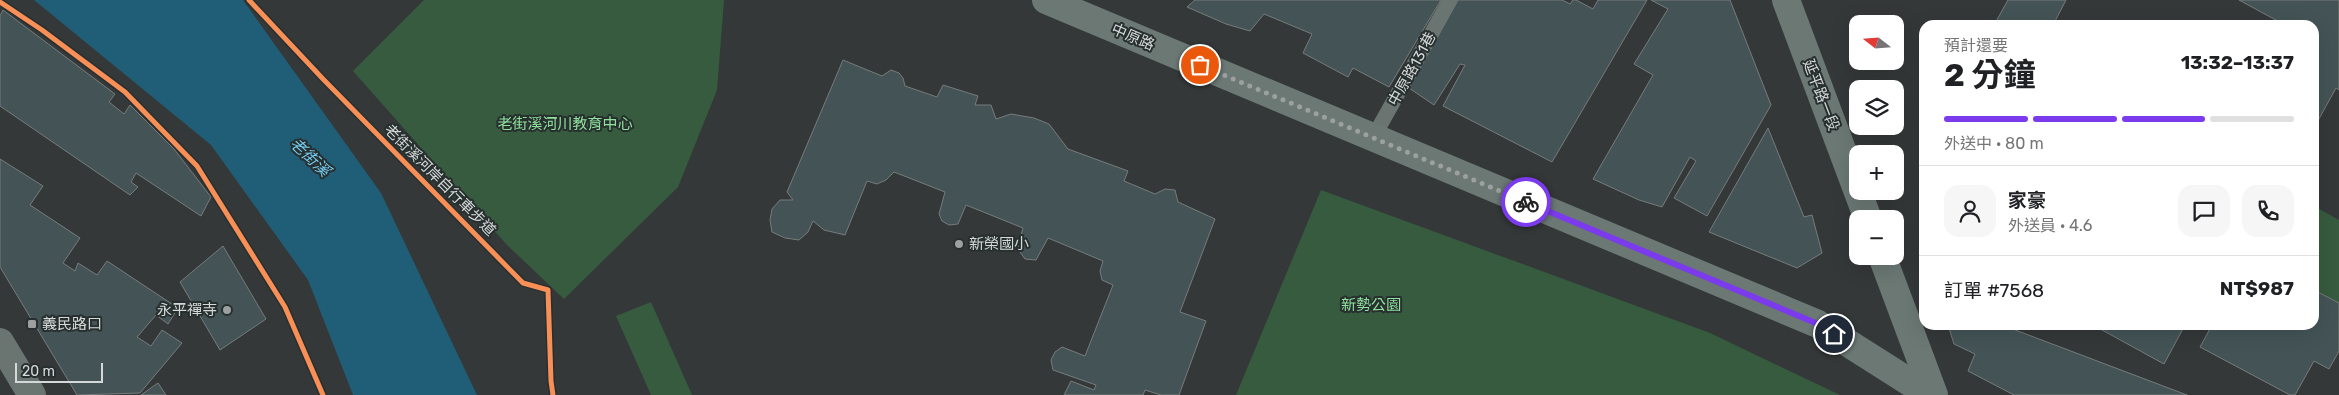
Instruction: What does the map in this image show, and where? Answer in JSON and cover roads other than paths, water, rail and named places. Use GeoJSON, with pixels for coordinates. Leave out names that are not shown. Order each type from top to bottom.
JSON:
{"type":"FeatureCollection","features":[{"type":"Feature","properties":{"kind":"main road","name":"中原路"},"geometry":{"type":"LineString","coordinates":[[1046,0],[1818,324],[1930,395]]}},
{"type":"Feature","properties":{"kind":"main road","name":"延平路一段"},"geometry":{"type":"LineString","coordinates":[[1786,0],[1865,210]]}},
{"type":"Feature","properties":{"kind":"main road"},"geometry":{"type":"LineString","coordinates":[[1885,265],[1934,395]]}},
{"type":"Feature","properties":{"kind":"street"},"geometry":{"type":"LineString","coordinates":[[0,342],[32,395]]}},
{"type":"Feature","properties":{"kind":"lane","name":"中原路131巷"},"geometry":{"type":"LineString","coordinates":[[1373,138],[1450,0]]}},
{"type":"Feature","properties":{"kind":"water","name":"老街溪"},"geometry":{"type":"Polygon","coordinates":[[[34,0],[243,0],[381,193],[477,395],[353,395],[308,280],[211,145],[34,0]]]}},
{"type":"Feature","properties":{"kind":"place","name":"新榮國小"},"geometry":{"type":"Point","coordinates":[959,244]}},
{"type":"Feature","properties":{"kind":"place","name":"永平禪寺"},"geometry":{"type":"Point","coordinates":[227,310]}},
{"type":"Feature","properties":{"kind":"place","name":"義民路口"},"geometry":{"type":"Point","coordinates":[32,324]}},
{"type":"Feature","properties":{"kind":"park label","name":"老街溪河川教育中心"},"geometry":{"type":"Point","coordinates":[565,124]}},
{"type":"Feature","properties":{"kind":"park label","name":"新勢公園"},"geometry":{"type":"Point","coordinates":[1371,305]}}]}
